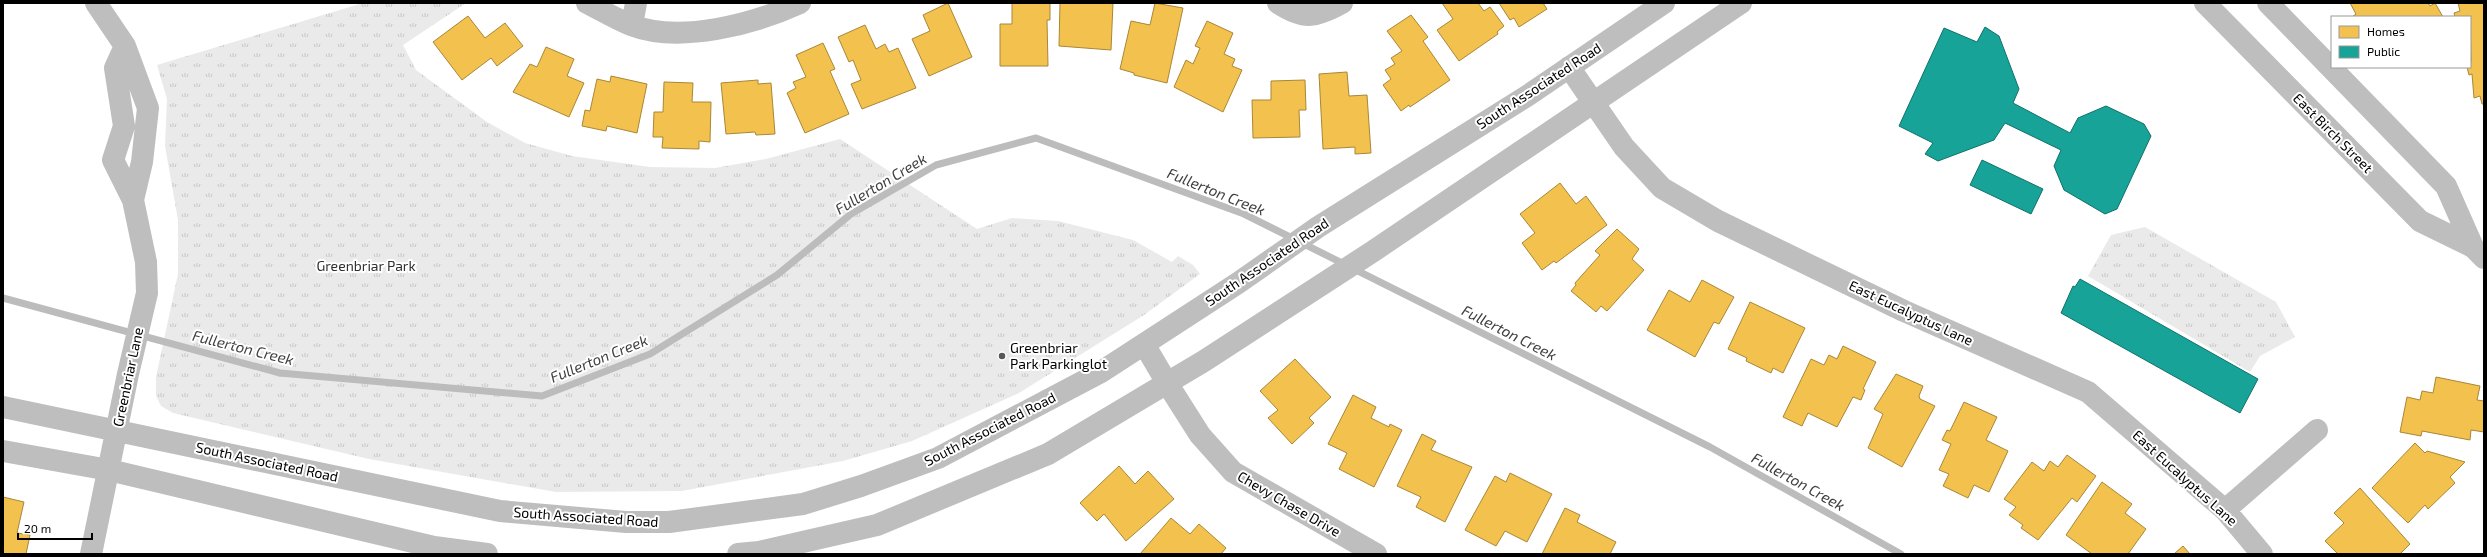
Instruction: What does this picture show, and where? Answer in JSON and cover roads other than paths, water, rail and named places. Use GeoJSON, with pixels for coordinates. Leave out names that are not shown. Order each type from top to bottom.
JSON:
{"type":"FeatureCollection","features":[{"type":"Feature","properties":{"kind":"street","name":"Greenbriar Lane"},"geometry":{"type":"LineString","coordinates":[[91,554],[131,360],[147,293],[146,262],[133,200],[113,160],[124,126],[115,68],[125,46],[96,3]]}},
{"type":"Feature","properties":{"kind":"street"},"geometry":{"type":"LineString","coordinates":[[587,3],[632,25],[671,32],[697,31],[755,19],[800,3]]}},
{"type":"Feature","properties":{"kind":"street"},"geometry":{"type":"LineString","coordinates":[[632,25],[636,3]]}},
{"type":"Feature","properties":{"kind":"street"},"geometry":{"type":"LineString","coordinates":[[1278,3],[1294,14],[1308,17],[1320,14],[1342,3]]}},
{"type":"Feature","properties":{"kind":"street","name":"South Associated Road"},"geometry":{"type":"LineString","coordinates":[[3,407],[500,511],[626,522],[669,522],[802,504],[862,486],[938,458],[1101,372],[1238,283],[1318,227],[1569,67],[1664,3]]}},
{"type":"Feature","properties":{"kind":"street"},"geometry":{"type":"LineString","coordinates":[[738,554],[759,552],[877,525],[1048,454],[1167,383],[1372,252],[1741,3]]}},
{"type":"Feature","properties":{"kind":"street","name":"East Birch Street"},"geometry":{"type":"LineString","coordinates":[[2205,3],[2420,221],[2479,252]]}},
{"type":"Feature","properties":{"kind":"street","name":"East Birch Street"},"geometry":{"type":"LineString","coordinates":[[2268,3],[2331,68]]}},
{"type":"Feature","properties":{"kind":"street","name":"East Eucalyptus Lane"},"geometry":{"type":"LineString","coordinates":[[1569,67],[1624,147],[1662,188],[1718,221],[1904,311],[2088,392],[2225,510],[2262,554]]}},
{"type":"Feature","properties":{"kind":"street","name":"East Birch Street"},"geometry":{"type":"LineString","coordinates":[[2331,68],[2446,186],[2479,252]]}},
{"type":"Feature","properties":{"kind":"street","name":"Chevy Chase Drive"},"geometry":{"type":"LineString","coordinates":[[1144,344],[1200,435],[1233,472],[1376,554]]}},
{"type":"Feature","properties":{"kind":"street"},"geometry":{"type":"LineString","coordinates":[[2225,510],[2317,430]]}},
{"type":"Feature","properties":{"kind":"street"},"geometry":{"type":"LineString","coordinates":[[3,451],[109,470],[434,547],[486,554]]}},
{"type":"Feature","properties":{"kind":"waterway","name":"Fullerton Creek"},"geometry":{"type":"LineString","coordinates":[[3,298],[280,373],[542,396],[650,354],[777,275],[851,214],[936,165],[1036,138],[1244,214],[1710,447],[1901,554]]}},
{"type":"Feature","properties":{"kind":"place","name":"Greenbriar Park Parkinglot"},"geometry":{"type":"Point","coordinates":[1002,356]}},
{"type":"Feature","properties":{"kind":"park label","name":"Greenbriar Park"},"geometry":{"type":"Point","coordinates":[366,266]}}]}
